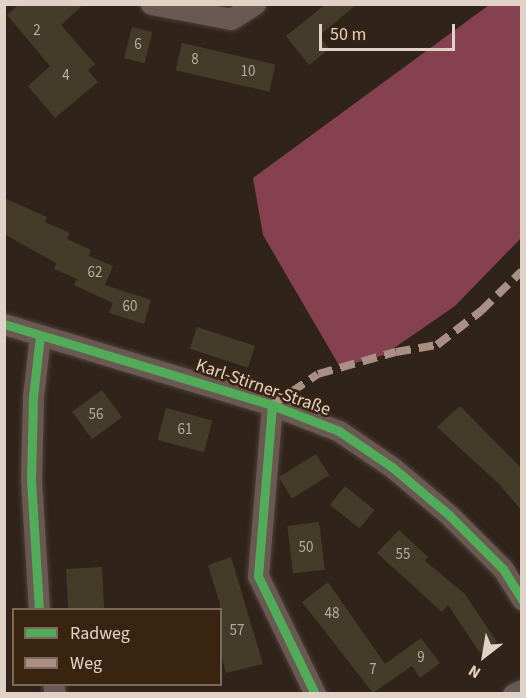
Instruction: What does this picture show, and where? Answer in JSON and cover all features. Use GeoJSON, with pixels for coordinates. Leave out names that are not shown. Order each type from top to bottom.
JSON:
{"type":"FeatureCollection","features":[{"type":"Feature","properties":{"kind":"street"},"geometry":{"type":"LineString","coordinates":[[151,4],[231,19],[255,4]]}},
{"type":"Feature","properties":{"kind":"street","name":"Karl-Stirner-Straße"},"geometry":{"type":"LineString","coordinates":[[4,324],[272,405],[339,431],[392,466],[449,515],[503,569],[522,600]]}},
{"type":"Feature","properties":{"kind":"street"},"geometry":{"type":"LineString","coordinates":[[39,608],[32,480],[33,397],[40,336]]}},
{"type":"Feature","properties":{"kind":"street"},"geometry":{"type":"LineString","coordinates":[[272,405],[258,576],[315,693]]}},
{"type":"Feature","properties":{"kind":"street"},"geometry":{"type":"LineString","coordinates":[[513,693],[522,690]]}},
{"type":"Feature","properties":{"kind":"shaded area"},"geometry":{"type":"Polygon","coordinates":[[[489,5],[521,5],[521,238],[455,306],[384,355],[340,367],[263,235],[253,178],[489,5]]]}},
{"type":"Feature","properties":{"kind":"building"},"geometry":{"type":"Polygon","coordinates":[[[19,4],[84,4],[61,25],[95,64],[88,70],[98,82],[55,118],[28,86],[50,66],[7,15],[19,4]]]}},
{"type":"Feature","properties":{"kind":"building"},"geometry":{"type":"Polygon","coordinates":[[[326,4],[357,4],[319,36],[329,49],[309,65],[286,36],[326,4]]]}},
{"type":"Feature","properties":{"kind":"building"},"geometry":{"type":"Polygon","coordinates":[[[132,27],[152,32],[145,63],[124,58],[132,27]]]}},
{"type":"Feature","properties":{"kind":"building"},"geometry":{"type":"Polygon","coordinates":[[[182,43],[276,65],[269,92],[176,70],[182,43]]]}},
{"type":"Feature","properties":{"kind":"building"},"geometry":{"type":"Polygon","coordinates":[[[4,198],[47,217],[45,222],[70,233],[67,239],[91,250],[89,256],[113,266],[105,285],[151,300],[144,324],[109,313],[113,303],[74,285],[77,279],[54,269],[56,263],[4,234],[4,198]]]}},
{"type":"Feature","properties":{"kind":"building"},"geometry":{"type":"Polygon","coordinates":[[[197,327],[255,346],[248,368],[190,349],[197,327]]]}},
{"type":"Feature","properties":{"kind":"building"},"geometry":{"type":"Polygon","coordinates":[[[102,390],[122,418],[92,439],[72,412],[102,390]]]}},
{"type":"Feature","properties":{"kind":"building"},"geometry":{"type":"Polygon","coordinates":[[[460,406],[522,469],[522,511],[499,484],[437,427],[460,406]]]}},
{"type":"Feature","properties":{"kind":"building"},"geometry":{"type":"Polygon","coordinates":[[[166,408],[212,420],[204,452],[157,440],[166,408]]]}},
{"type":"Feature","properties":{"kind":"building"},"geometry":{"type":"Polygon","coordinates":[[[316,454],[329,475],[292,499],[279,477],[316,454]]]}},
{"type":"Feature","properties":{"kind":"building"},"geometry":{"type":"Polygon","coordinates":[[[345,486],[375,510],[359,529],[330,505],[345,486]]]}},
{"type":"Feature","properties":{"kind":"building"},"geometry":{"type":"Polygon","coordinates":[[[319,522],[325,570],[293,574],[287,526],[319,522]]]}},
{"type":"Feature","properties":{"kind":"building"},"geometry":{"type":"Polygon","coordinates":[[[399,530],[428,557],[425,561],[465,594],[497,642],[480,653],[448,605],[442,612],[377,553],[399,530]]]}},
{"type":"Feature","properties":{"kind":"building"},"geometry":{"type":"Polygon","coordinates":[[[231,557],[263,664],[226,673],[222,658],[222,608],[220,608],[208,565],[231,557]]]}},
{"type":"Feature","properties":{"kind":"building"},"geometry":{"type":"Polygon","coordinates":[[[102,567],[104,608],[68,608],[66,569],[102,567]]]}},
{"type":"Feature","properties":{"kind":"building"},"geometry":{"type":"Polygon","coordinates":[[[328,582],[385,664],[421,638],[440,663],[420,678],[412,666],[373,693],[302,602],[328,582]]]}},
{"type":"Feature","properties":{"kind":"marked path"},"geometry":{"type":"LineString","coordinates":[[272,405],[318,374],[396,352],[437,345],[481,311],[522,271]]}},
{"type":"Feature","properties":{"kind":"cycle path"},"geometry":{"type":"LineString","coordinates":[[4,324],[272,405],[339,431],[392,467],[449,515],[503,569],[522,600]]}},
{"type":"Feature","properties":{"kind":"cycle path"},"geometry":{"type":"LineString","coordinates":[[39,608],[31,480],[33,397],[40,336]]}},
{"type":"Feature","properties":{"kind":"cycle path"},"geometry":{"type":"LineString","coordinates":[[272,405],[258,576],[315,694]]}}]}
